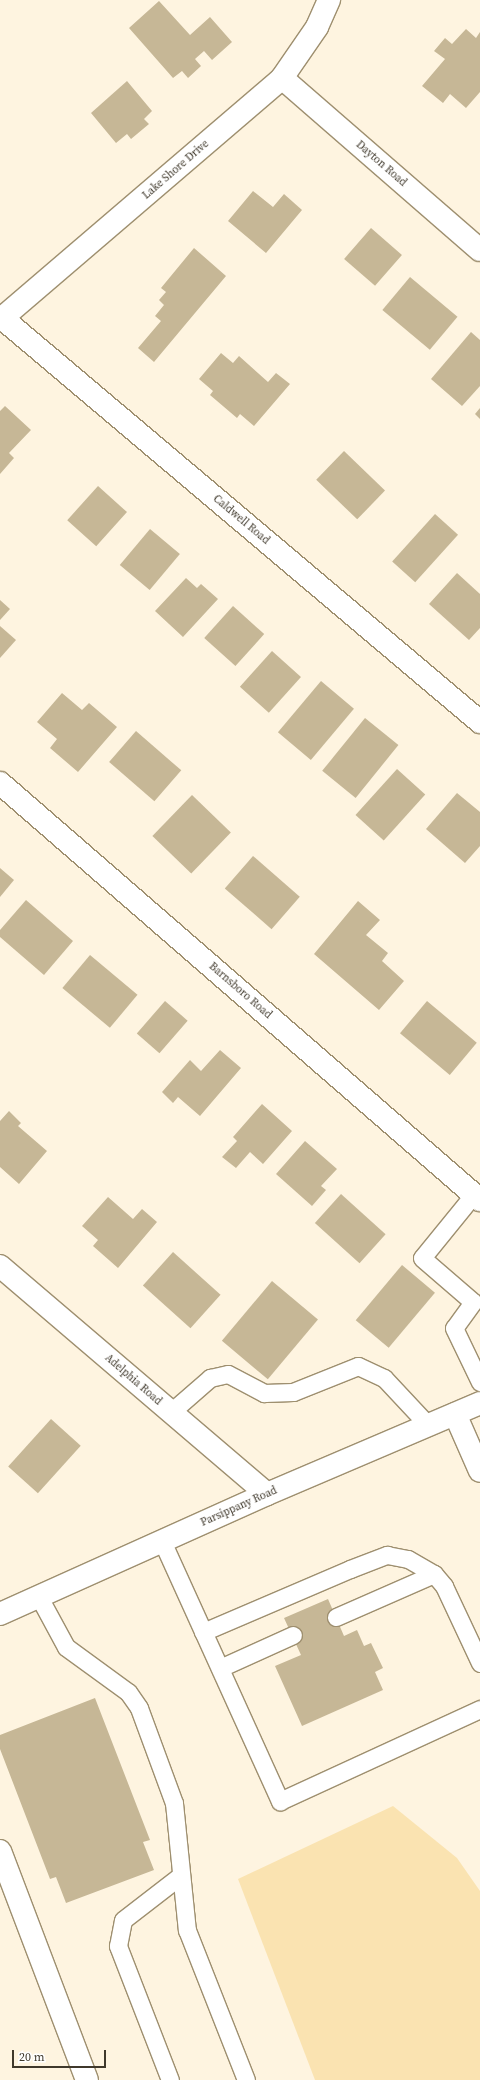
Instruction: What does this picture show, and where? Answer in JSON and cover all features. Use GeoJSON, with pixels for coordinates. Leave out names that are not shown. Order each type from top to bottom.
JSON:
{"type":"FeatureCollection","features":[{"type":"Feature","properties":{"kind":"street","name":"Lake Shore Drive"},"geometry":{"type":"LineString","coordinates":[[1,319],[282,78],[317,27],[329,0]]}},
{"type":"Feature","properties":{"kind":"street","name":"Dayton Road"},"geometry":{"type":"LineString","coordinates":[[282,78],[480,250]]}},
{"type":"Feature","properties":{"kind":"street","name":"Caldwell Road"},"geometry":{"type":"LineString","coordinates":[[1,319],[480,722]]}},
{"type":"Feature","properties":{"kind":"street","name":"Barnsboro Road"},"geometry":{"type":"LineString","coordinates":[[0,783],[477,1197]]}},
{"type":"Feature","properties":{"kind":"street","name":"Adelphia Road"},"geometry":{"type":"LineString","coordinates":[[0,1266],[267,1494]]}},
{"type":"Feature","properties":{"kind":"street","name":"Parsippany Road"},"geometry":{"type":"LineString","coordinates":[[0,1614],[267,1494],[480,1404]]}},
{"type":"Feature","properties":{"kind":"street"},"geometry":{"type":"LineString","coordinates":[[455,1414],[480,1471]]}},
{"type":"Feature","properties":{"kind":"street"},"geometry":{"type":"LineString","coordinates":[[0,1851],[87,2080]]}},
{"type":"Feature","properties":{"kind":"lane"},"geometry":{"type":"LineString","coordinates":[[477,1197],[422,1258],[477,1305],[454,1328],[480,1382]]}},
{"type":"Feature","properties":{"kind":"lane"},"geometry":{"type":"LineString","coordinates":[[171,1412],[210,1378],[228,1374],[264,1393],[293,1392],[358,1366],[384,1378],[428,1425]]}},
{"type":"Feature","properties":{"kind":"lane"},"geometry":{"type":"LineString","coordinates":[[162,1542],[280,1801],[480,1709]]}},
{"type":"Feature","properties":{"kind":"lane"},"geometry":{"type":"LineString","coordinates":[[204,1632],[350,1568],[387,1555],[408,1559],[434,1574],[444,1586],[480,1662]]}},
{"type":"Feature","properties":{"kind":"lane"},"geometry":{"type":"LineString","coordinates":[[336,1617],[434,1574]]}},
{"type":"Feature","properties":{"kind":"lane"},"geometry":{"type":"LineString","coordinates":[[39,1597],[66,1647],[128,1692],[139,1708],[174,1803],[180,1876],[187,1930],[246,2080]]}},
{"type":"Feature","properties":{"kind":"lane"},"geometry":{"type":"LineString","coordinates":[[220,1668],[292,1635]]}},
{"type":"Feature","properties":{"kind":"lane"},"geometry":{"type":"LineString","coordinates":[[170,2080],[118,1946],[123,1920],[180,1876]]}},
{"type":"Feature","properties":{"kind":"shaded area"},"geometry":{"type":"Polygon","coordinates":[[[393,1806],[457,1858],[480,1891],[480,2080],[315,2080],[238,1879],[393,1806]]]}},
{"type":"Feature","properties":{"kind":"building"},"geometry":{"type":"Polygon","coordinates":[[[159,1],[190,35],[210,17],[232,42],[212,60],[204,51],[195,59],[201,66],[188,78],[182,71],[173,78],[129,28],[159,1]]]}},
{"type":"Feature","properties":{"kind":"building"},"geometry":{"type":"Polygon","coordinates":[[[466,29],[476,38],[480,32],[480,92],[466,108],[450,94],[443,103],[422,86],[445,59],[434,51],[445,38],[452,44],[466,29]]]}},
{"type":"Feature","properties":{"kind":"building"},"geometry":{"type":"Polygon","coordinates":[[[127,81],[152,111],[144,119],[149,124],[131,139],[127,134],[116,143],[91,113],[127,81]]]}},
{"type":"Feature","properties":{"kind":"building"},"geometry":{"type":"Polygon","coordinates":[[[253,191],[273,207],[284,194],[302,210],[266,253],[228,221],[253,191]]]}},
{"type":"Feature","properties":{"kind":"building"},"geometry":{"type":"Polygon","coordinates":[[[371,228],[402,255],[375,286],[344,259],[371,228]]]}},
{"type":"Feature","properties":{"kind":"building"},"geometry":{"type":"Polygon","coordinates":[[[194,248],[226,276],[154,362],[138,348],[161,321],[155,316],[164,305],[159,300],[166,292],[161,288],[194,248]]]}},
{"type":"Feature","properties":{"kind":"building"},"geometry":{"type":"Polygon","coordinates":[[[410,277],[457,317],[430,350],[382,310],[410,277]]]}},
{"type":"Feature","properties":{"kind":"building"},"geometry":{"type":"Polygon","coordinates":[[[471,332],[480,340],[480,386],[462,406],[431,379],[471,332]]]}},
{"type":"Feature","properties":{"kind":"building"},"geometry":{"type":"Polygon","coordinates":[[[221,353],[233,363],[239,356],[268,382],[276,373],[290,384],[254,426],[240,414],[237,418],[210,395],[213,391],[199,379],[221,353]]]}},
{"type":"Feature","properties":{"kind":"building"},"geometry":{"type":"Polygon","coordinates":[[[5,406],[31,430],[9,453],[14,458],[0,474],[0,411],[5,406]]]}},
{"type":"Feature","properties":{"kind":"building"},"geometry":{"type":"Polygon","coordinates":[[[480,408],[480,419],[475,414],[480,408]]]}},
{"type":"Feature","properties":{"kind":"building"},"geometry":{"type":"Polygon","coordinates":[[[344,451],[385,491],[357,519],[316,480],[344,451]]]}},
{"type":"Feature","properties":{"kind":"building"},"geometry":{"type":"Polygon","coordinates":[[[98,486],[127,512],[96,546],[67,520],[98,486]]]}},
{"type":"Feature","properties":{"kind":"building"},"geometry":{"type":"Polygon","coordinates":[[[435,514],[458,535],[415,582],[392,562],[435,514]]]}},
{"type":"Feature","properties":{"kind":"building"},"geometry":{"type":"Polygon","coordinates":[[[150,529],[180,554],[150,590],[120,565],[150,529]]]}},
{"type":"Feature","properties":{"kind":"building"},"geometry":{"type":"Polygon","coordinates":[[[457,573],[480,594],[480,628],[469,640],[429,604],[457,573]]]}},
{"type":"Feature","properties":{"kind":"building"},"geometry":{"type":"Polygon","coordinates":[[[186,578],[197,588],[201,584],[218,599],[183,637],[155,611],[186,578]]]}},
{"type":"Feature","properties":{"kind":"building"},"geometry":{"type":"Polygon","coordinates":[[[0,600],[10,609],[0,620],[0,600]]]}},
{"type":"Feature","properties":{"kind":"building"},"geometry":{"type":"Polygon","coordinates":[[[233,606],[264,634],[235,666],[204,638],[233,606]]]}},
{"type":"Feature","properties":{"kind":"building"},"geometry":{"type":"Polygon","coordinates":[[[0,626],[16,640],[0,658],[0,626]]]}},
{"type":"Feature","properties":{"kind":"building"},"geometry":{"type":"Polygon","coordinates":[[[272,651],[301,677],[269,713],[240,687],[272,651]]]}},
{"type":"Feature","properties":{"kind":"building"},"geometry":{"type":"Polygon","coordinates":[[[321,681],[354,709],[311,760],[278,732],[321,681]]]}},
{"type":"Feature","properties":{"kind":"building"},"geometry":{"type":"Polygon","coordinates":[[[62,693],[82,710],[89,703],[117,727],[78,772],[50,748],[57,739],[37,722],[62,693]]]}},
{"type":"Feature","properties":{"kind":"building"},"geometry":{"type":"Polygon","coordinates":[[[365,718],[398,745],[356,798],[322,771],[365,718]]]}},
{"type":"Feature","properties":{"kind":"building"},"geometry":{"type":"Polygon","coordinates":[[[136,731],[181,770],[154,801],[109,762],[136,731]]]}},
{"type":"Feature","properties":{"kind":"building"},"geometry":{"type":"Polygon","coordinates":[[[397,769],[425,794],[384,841],[356,815],[397,769]]]}},
{"type":"Feature","properties":{"kind":"building"},"geometry":{"type":"Polygon","coordinates":[[[457,793],[480,812],[480,846],[465,863],[426,829],[457,793]]]}},
{"type":"Feature","properties":{"kind":"building"},"geometry":{"type":"Polygon","coordinates":[[[192,795],[231,833],[191,874],[152,836],[192,795]]]}},
{"type":"Feature","properties":{"kind":"building"},"geometry":{"type":"Polygon","coordinates":[[[253,856],[300,897],[272,929],[225,888],[253,856]]]}},
{"type":"Feature","properties":{"kind":"building"},"geometry":{"type":"Polygon","coordinates":[[[0,868],[14,880],[0,897],[0,868]]]}},
{"type":"Feature","properties":{"kind":"building"},"geometry":{"type":"Polygon","coordinates":[[[26,900],[73,941],[44,975],[0,937],[0,930],[26,900]]]}},
{"type":"Feature","properties":{"kind":"building"},"geometry":{"type":"Polygon","coordinates":[[[358,901],[380,920],[366,935],[388,953],[382,961],[404,981],[379,1010],[314,954],[358,901]]]}},
{"type":"Feature","properties":{"kind":"building"},"geometry":{"type":"Polygon","coordinates":[[[90,955],[137,995],[110,1028],[62,988],[90,955]]]}},
{"type":"Feature","properties":{"kind":"building"},"geometry":{"type":"Polygon","coordinates":[[[165,1001],[188,1021],[159,1053],[137,1033],[165,1001]]]}},
{"type":"Feature","properties":{"kind":"building"},"geometry":{"type":"Polygon","coordinates":[[[427,1001],[477,1043],[450,1075],[400,1033],[427,1001]]]}},
{"type":"Feature","properties":{"kind":"building"},"geometry":{"type":"Polygon","coordinates":[[[220,1050],[241,1068],[200,1116],[178,1097],[173,1103],[162,1092],[190,1060],[201,1071],[220,1050]]]}},
{"type":"Feature","properties":{"kind":"building"},"geometry":{"type":"Polygon","coordinates":[[[262,1104],[292,1131],[263,1164],[250,1152],[236,1168],[222,1157],[237,1141],[233,1137],[262,1104]]]}},
{"type":"Feature","properties":{"kind":"building"},"geometry":{"type":"Polygon","coordinates":[[[9,1111],[21,1123],[18,1126],[47,1151],[19,1184],[0,1167],[0,1121],[9,1111]]]}},
{"type":"Feature","properties":{"kind":"building"},"geometry":{"type":"Polygon","coordinates":[[[305,1141],[337,1169],[321,1186],[326,1190],[312,1206],[276,1174],[305,1141]]]}},
{"type":"Feature","properties":{"kind":"building"},"geometry":{"type":"Polygon","coordinates":[[[341,1194],[386,1234],[359,1263],[315,1223],[341,1194]]]}},
{"type":"Feature","properties":{"kind":"building"},"geometry":{"type":"Polygon","coordinates":[[[108,1197],[133,1219],[142,1209],[157,1222],[118,1268],[93,1246],[98,1240],[82,1226],[108,1197]]]}},
{"type":"Feature","properties":{"kind":"building"},"geometry":{"type":"Polygon","coordinates":[[[173,1252],[221,1295],[190,1328],[143,1285],[173,1252]]]}},
{"type":"Feature","properties":{"kind":"building"},"geometry":{"type":"Polygon","coordinates":[[[402,1265],[435,1293],[389,1348],[356,1320],[402,1265]]]}},
{"type":"Feature","properties":{"kind":"building"},"geometry":{"type":"Polygon","coordinates":[[[272,1281],[318,1320],[268,1379],[222,1341],[272,1281]]]}},
{"type":"Feature","properties":{"kind":"building"},"geometry":{"type":"Polygon","coordinates":[[[51,1419],[81,1446],[38,1493],[8,1467],[51,1419]]]}},
{"type":"Feature","properties":{"kind":"building"},"geometry":{"type":"Polygon","coordinates":[[[328,1599],[344,1636],[357,1630],[364,1646],[371,1643],[383,1668],[375,1672],[383,1690],[302,1726],[275,1666],[301,1655],[284,1618],[328,1599]]]}},
{"type":"Feature","properties":{"kind":"building"},"geometry":{"type":"Polygon","coordinates":[[[95,1698],[150,1840],[143,1842],[154,1870],[66,1903],[56,1877],[50,1879],[0,1749],[0,1735],[95,1698]]]}}]}
